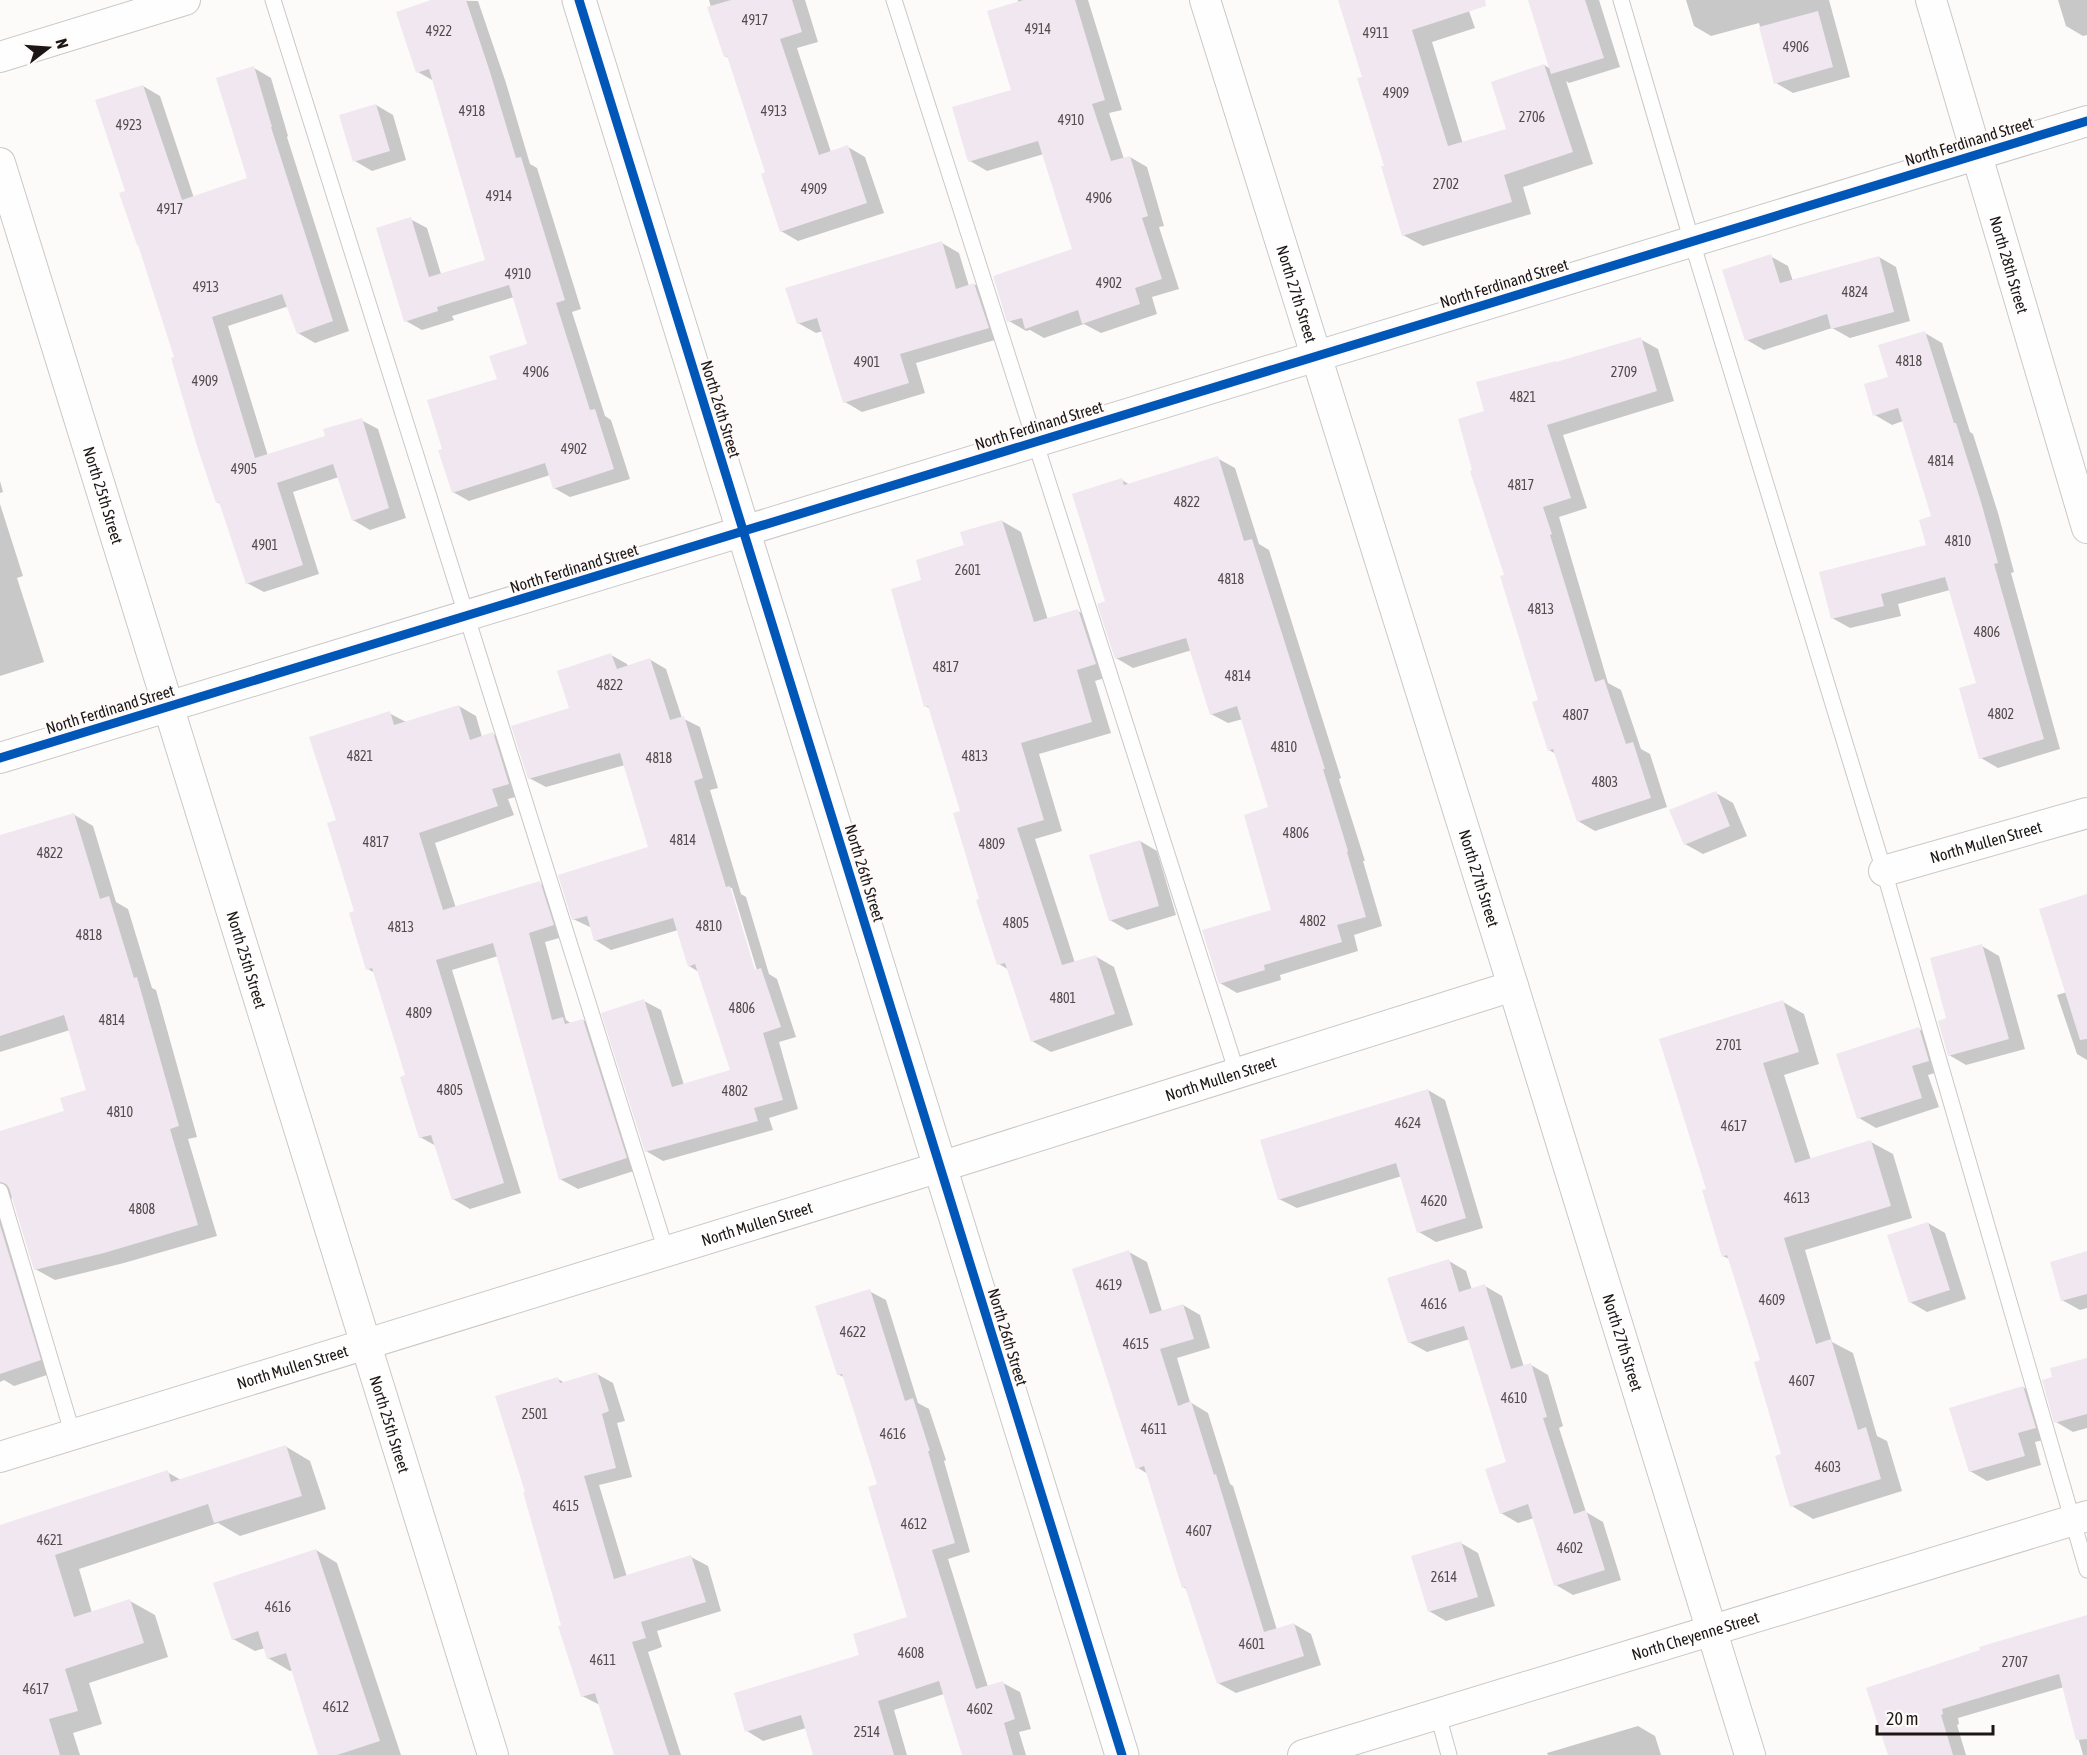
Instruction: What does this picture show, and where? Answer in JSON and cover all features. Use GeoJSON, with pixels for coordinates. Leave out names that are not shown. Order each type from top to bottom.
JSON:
{"type":"FeatureCollection","features":[{"type":"Feature","properties":{"kind":"street"},"geometry":{"type":"LineString","coordinates":[[0,57],[185,0]]}},
{"type":"Feature","properties":{"kind":"street","name":"North 26th Street"},"geometry":{"type":"LineString","coordinates":[[579,0],[1122,1755]]}},
{"type":"Feature","properties":{"kind":"street","name":"North 27th Street"},"geometry":{"type":"LineString","coordinates":[[1205,0],[1750,1755]]}},
{"type":"Feature","properties":{"kind":"street","name":"North 28th Street"},"geometry":{"type":"LineString","coordinates":[[1931,0],[2087,528]]}},
{"type":"Feature","properties":{"kind":"street","name":"North Ferdinand Street"},"geometry":{"type":"LineString","coordinates":[[0,758],[2087,121]]}},
{"type":"Feature","properties":{"kind":"street","name":"North 25th Street"},"geometry":{"type":"LineString","coordinates":[[0,163],[170,706],[364,1345],[493,1755]]}},
{"type":"Feature","properties":{"kind":"street","name":"North Mullen Street"},"geometry":{"type":"LineString","coordinates":[[1884,871],[2087,813]]}},
{"type":"Feature","properties":{"kind":"street","name":"North Mullen Street"},"geometry":{"type":"LineString","coordinates":[[0,1457],[940,1167],[1513,986]]}},
{"type":"Feature","properties":{"kind":"street","name":"North Cheyenne Street"},"geometry":{"type":"LineString","coordinates":[[1303,1755],[2080,1519]]}},
{"type":"Feature","properties":{"kind":"lane"},"geometry":{"type":"LineString","coordinates":[[273,0],[666,1251]]}},
{"type":"Feature","properties":{"kind":"lane"},"geometry":{"type":"LineString","coordinates":[[894,0],[1237,1073]]}},
{"type":"Feature","properties":{"kind":"lane"},"geometry":{"type":"LineString","coordinates":[[1620,0],[2080,1519],[2087,1570]]}},
{"type":"Feature","properties":{"kind":"lane"},"geometry":{"type":"LineString","coordinates":[[0,1191],[73,1435]]}},
{"type":"Feature","properties":{"kind":"lane"},"geometry":{"type":"LineString","coordinates":[[1438,1715],[1449,1755]]}},
{"type":"Feature","properties":{"kind":"building"},"geometry":{"type":"Polygon","coordinates":[[[431,0],[466,0],[516,158],[521,157],[565,300],[556,303],[590,410],[595,409],[614,469],[553,489],[545,463],[452,493],[438,450],[442,449],[427,400],[497,379],[489,356],[527,344],[509,285],[437,307],[438,311],[404,322],[376,228],[411,217],[429,277],[485,260],[429,69],[416,73],[396,12],[431,0]]]}},
{"type":"Feature","properties":{"kind":"building"},"geometry":{"type":"Polygon","coordinates":[[[731,0],[792,0],[802,32],[780,39],[819,155],[848,145],[867,203],[780,232],[761,174],[765,172],[727,56],[724,57],[707,7],[731,0]]]}},
{"type":"Feature","properties":{"kind":"building"},"geometry":{"type":"Polygon","coordinates":[[[1023,0],[1075,0],[1105,100],[1092,104],[1111,161],[1130,156],[1148,216],[1142,218],[1162,279],[1135,288],[1140,304],[1082,324],[1078,310],[1025,329],[1022,318],[1007,322],[993,276],[1072,249],[1038,141],[968,162],[952,107],[1011,90],[987,11],[1023,0]]]}},
{"type":"Feature","properties":{"kind":"building"},"geometry":{"type":"Polygon","coordinates":[[[1338,0],[1485,0],[1486,6],[1412,30],[1448,146],[1506,129],[1491,82],[1544,64],[1573,152],[1504,175],[1512,202],[1402,236],[1381,166],[1384,166],[1357,78],[1362,77],[1338,0]]]}},
{"type":"Feature","properties":{"kind":"building"},"geometry":{"type":"Polygon","coordinates":[[[1528,0],[1585,0],[1604,58],[1551,74],[1528,0]]]}},
{"type":"Feature","properties":{"kind":"building"},"geometry":{"type":"Polygon","coordinates":[[[1818,11],[1833,67],[1774,84],[1759,27],[1818,11]]]}},
{"type":"Feature","properties":{"kind":"building"},"geometry":{"type":"Polygon","coordinates":[[[254,66],[271,127],[333,321],[297,334],[282,294],[212,317],[255,458],[325,436],[323,429],[362,418],[389,508],[352,521],[333,464],[277,483],[303,565],[246,584],[219,502],[216,503],[197,446],[171,358],[174,357],[119,193],[125,191],[95,100],[143,85],[182,200],[247,178],[216,78],[254,66]]]}},
{"type":"Feature","properties":{"kind":"building"},"geometry":{"type":"Polygon","coordinates":[[[376,104],[390,151],[353,162],[339,115],[376,104]]]}},
{"type":"Feature","properties":{"kind":"building"},"geometry":{"type":"Polygon","coordinates":[[[942,241],[956,289],[974,283],[989,328],[900,354],[909,383],[843,403],[817,318],[797,324],[785,288],[942,241]]]}},
{"type":"Feature","properties":{"kind":"building"},"geometry":{"type":"Polygon","coordinates":[[[1771,254],[1780,283],[1879,256],[1894,312],[1831,329],[1827,314],[1745,341],[1722,270],[1771,254]]]}},
{"type":"Feature","properties":{"kind":"building"},"geometry":{"type":"Polygon","coordinates":[[[1925,331],[1981,502],[1998,563],[1994,564],[2044,739],[1979,759],[1959,688],[1976,683],[1945,577],[1881,594],[1884,606],[1831,619],[1819,572],[1926,545],[1919,520],[1931,516],[1898,408],[1873,416],[1864,384],[1888,377],[1878,345],[1925,331]]]}},
{"type":"Feature","properties":{"kind":"building"},"geometry":{"type":"Polygon","coordinates":[[[1641,337],[1657,391],[1547,425],[1571,498],[1543,507],[1552,534],[1550,535],[1595,682],[1604,679],[1626,744],[1633,742],[1651,798],[1577,822],[1553,749],[1548,751],[1532,702],[1538,700],[1500,576],[1504,575],[1470,471],[1472,470],[1458,419],[1484,411],[1476,382],[1641,337]]]}},
{"type":"Feature","properties":{"kind":"building"},"geometry":{"type":"Polygon","coordinates":[[[1218,456],[1244,541],[1252,539],[1325,769],[1323,769],[1366,917],[1337,925],[1342,942],[1264,965],[1265,970],[1219,984],[1202,930],[1271,910],[1244,815],[1268,807],[1237,706],[1210,715],[1186,638],[1115,659],[1097,604],[1105,601],[1072,494],[1122,478],[1124,485],[1218,456]]]}},
{"type":"Feature","properties":{"kind":"building"},"geometry":{"type":"Polygon","coordinates":[[[1002,520],[1034,622],[1078,609],[1096,664],[1077,670],[1092,722],[1021,743],[1044,820],[1017,828],[1062,965],[1096,955],[1115,1014],[1031,1042],[1005,963],[997,965],[976,900],[979,899],[953,813],[960,811],[928,706],[924,707],[891,589],[921,580],[916,560],[964,545],[960,532],[1002,520]]]}},
{"type":"Feature","properties":{"kind":"building"},"geometry":{"type":"Polygon","coordinates":[[[611,653],[617,669],[650,658],[670,720],[684,716],[703,778],[694,781],[726,887],[730,886],[755,970],[761,968],[781,1027],[763,1033],[783,1100],[754,1108],[758,1121],[645,1152],[601,1013],[644,999],[672,1087],[730,1070],[695,964],[688,967],[673,918],[594,941],[587,916],[572,920],[558,875],[648,847],[620,753],[528,779],[511,726],[569,708],[557,671],[611,653]]]}},
{"type":"Feature","properties":{"kind":"building"},"geometry":{"type":"Polygon","coordinates":[[[459,705],[470,740],[493,732],[509,784],[492,789],[498,806],[419,833],[443,910],[540,881],[554,925],[529,933],[552,1020],[563,1017],[565,1024],[583,1019],[627,1158],[559,1180],[493,943],[436,960],[504,1183],[452,1200],[431,1135],[419,1138],[400,1077],[405,1075],[372,968],[366,970],[349,913],[354,911],[327,823],[336,820],[309,737],[390,711],[394,725],[459,705]]]}},
{"type":"Feature","properties":{"kind":"building"},"geometry":{"type":"Polygon","coordinates":[[[1716,791],[1730,826],[1684,845],[1669,810],[1716,791]]]}},
{"type":"Feature","properties":{"kind":"building"},"geometry":{"type":"Polygon","coordinates":[[[74,813],[100,899],[109,896],[134,978],[137,977],[179,1126],[170,1129],[198,1225],[104,1253],[34,1270],[9,1188],[0,1182],[0,1131],[64,1111],[60,1098],[86,1090],[64,1015],[0,1036],[0,835],[74,813]]]}},
{"type":"Feature","properties":{"kind":"building"},"geometry":{"type":"Polygon","coordinates":[[[1140,840],[1159,906],[1109,921],[1089,855],[1140,840]]]}},
{"type":"Feature","properties":{"kind":"building"},"geometry":{"type":"Polygon","coordinates":[[[2087,894],[2087,1039],[2080,1040],[2039,909],[2087,894]]]}},
{"type":"Feature","properties":{"kind":"building"},"geometry":{"type":"Polygon","coordinates":[[[1982,944],[2009,1039],[1948,1056],[1938,1021],[1946,1018],[1930,958],[1982,944]]]}},
{"type":"Feature","properties":{"kind":"building"},"geometry":{"type":"Polygon","coordinates":[[[1783,1000],[1799,1052],[1763,1063],[1795,1163],[1871,1140],[1891,1206],[1784,1238],[1816,1344],[1831,1339],[1858,1430],[1866,1427],[1881,1479],[1790,1507],[1775,1456],[1781,1454],[1754,1362],[1760,1360],[1727,1255],[1722,1257],[1702,1190],[1706,1189],[1659,1039],[1783,1000]]]}},
{"type":"Feature","properties":{"kind":"building"},"geometry":{"type":"Polygon","coordinates":[[[1919,1027],[1929,1061],[1912,1066],[1922,1098],[1857,1119],[1836,1054],[1919,1027]]]}},
{"type":"Feature","properties":{"kind":"building"},"geometry":{"type":"Polygon","coordinates":[[[1428,1089],[1466,1218],[1417,1233],[1396,1163],[1278,1200],[1260,1140],[1428,1089]]]}},
{"type":"Feature","properties":{"kind":"building"},"geometry":{"type":"Polygon","coordinates":[[[1928,1222],[1950,1290],[1909,1303],[1887,1235],[1928,1222]]]}},
{"type":"Feature","properties":{"kind":"building"},"geometry":{"type":"Polygon","coordinates":[[[0,1225],[41,1360],[0,1374],[0,1225]]]}},
{"type":"Feature","properties":{"kind":"building"},"geometry":{"type":"Polygon","coordinates":[[[1129,1250],[1150,1314],[1183,1304],[1194,1339],[1160,1349],[1178,1406],[1191,1401],[1214,1475],[1216,1474],[1264,1632],[1294,1623],[1304,1656],[1217,1684],[1185,1587],[1182,1588],[1144,1466],[1136,1469],[1072,1269],[1129,1250]]]}},
{"type":"Feature","properties":{"kind":"building"},"geometry":{"type":"Polygon","coordinates":[[[2087,1251],[2087,1294],[2061,1301],[2050,1262],[2087,1251]]]}},
{"type":"Feature","properties":{"kind":"building"},"geometry":{"type":"Polygon","coordinates":[[[1449,1259],[1459,1292],[1485,1284],[1511,1369],[1531,1363],[1547,1417],[1543,1418],[1574,1514],[1586,1510],[1605,1570],[1554,1586],[1528,1504],[1500,1514],[1485,1469],[1506,1462],[1464,1326],[1408,1343],[1387,1278],[1449,1259]]]}},
{"type":"Feature","properties":{"kind":"building"},"geometry":{"type":"Polygon","coordinates":[[[870,1289],[905,1401],[913,1398],[955,1543],[932,1550],[976,1689],[1003,1681],[1015,1719],[1004,1723],[1013,1755],[962,1755],[939,1681],[878,1701],[894,1755],[813,1755],[801,1715],[745,1732],[734,1693],[859,1655],[853,1634],[907,1617],[868,1487],[877,1484],[842,1374],[837,1375],[815,1306],[870,1289]]]}},
{"type":"Feature","properties":{"kind":"building"},"geometry":{"type":"Polygon","coordinates":[[[2087,1358],[2087,1414],[2054,1423],[2042,1380],[2052,1377],[2050,1368],[2087,1358]]]}},
{"type":"Feature","properties":{"kind":"building"},"geometry":{"type":"Polygon","coordinates":[[[597,1372],[609,1411],[602,1414],[616,1468],[584,1476],[614,1579],[691,1555],[706,1602],[641,1622],[646,1638],[632,1642],[669,1755],[614,1755],[595,1693],[581,1697],[558,1626],[561,1625],[523,1492],[525,1492],[495,1396],[558,1377],[560,1383],[597,1372]]]}},
{"type":"Feature","properties":{"kind":"building"},"geometry":{"type":"Polygon","coordinates":[[[2023,1386],[2036,1428],[2018,1433],[2025,1456],[1969,1472],[1949,1408],[2023,1386]]]}},
{"type":"Feature","properties":{"kind":"building"},"geometry":{"type":"Polygon","coordinates":[[[286,1445],[302,1496],[214,1523],[208,1504],[55,1555],[74,1617],[130,1599],[144,1643],[65,1669],[78,1711],[49,1719],[60,1755],[0,1755],[0,1525],[168,1470],[171,1482],[286,1445]]]}},
{"type":"Feature","properties":{"kind":"building"},"geometry":{"type":"Polygon","coordinates":[[[1461,1541],[1478,1597],[1428,1612],[1411,1556],[1461,1541]]]}},
{"type":"Feature","properties":{"kind":"building"},"geometry":{"type":"Polygon","coordinates":[[[316,1549],[380,1741],[337,1755],[318,1755],[286,1653],[267,1659],[258,1631],[232,1640],[213,1583],[316,1549]]]}},
{"type":"Feature","properties":{"kind":"building"},"geometry":{"type":"Polygon","coordinates":[[[2087,1615],[2087,1739],[2076,1740],[2059,1674],[1942,1709],[1943,1714],[1941,1715],[1953,1755],[1888,1755],[1866,1688],[1980,1650],[1979,1647],[2087,1615]]]}},
{"type":"Feature","properties":{"kind":"cycle path"},"geometry":{"type":"LineString","coordinates":[[579,0],[1122,1755]]}},
{"type":"Feature","properties":{"kind":"cycle path"},"geometry":{"type":"LineString","coordinates":[[0,758],[2087,121]]}}]}
